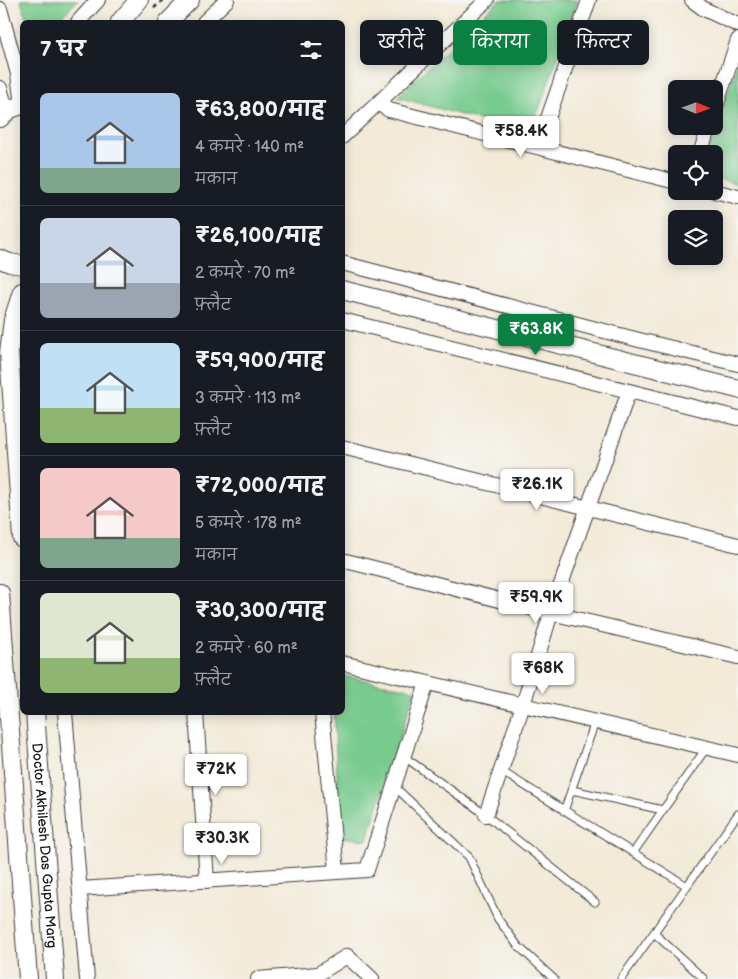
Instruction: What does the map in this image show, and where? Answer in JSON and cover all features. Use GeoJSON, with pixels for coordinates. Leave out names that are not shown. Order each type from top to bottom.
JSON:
{"type":"FeatureCollection","features":[{"type":"Feature","properties":{"kind":"street"},"geometry":{"type":"LineString","coordinates":[[80,20],[98,0]]}},
{"type":"Feature","properties":{"kind":"street"},"geometry":{"type":"LineString","coordinates":[[122,20],[139,0]]}},
{"type":"Feature","properties":{"kind":"street"},"geometry":{"type":"LineString","coordinates":[[170,20],[190,0]]}},
{"type":"Feature","properties":{"kind":"street"},"geometry":{"type":"LineString","coordinates":[[206,20],[227,0]]}},
{"type":"Feature","properties":{"kind":"street"},"geometry":{"type":"LineString","coordinates":[[345,134],[487,0]]}},
{"type":"Feature","properties":{"kind":"street"},"geometry":{"type":"LineString","coordinates":[[538,147],[589,0]]}},
{"type":"Feature","properties":{"kind":"street"},"geometry":{"type":"LineString","coordinates":[[692,0],[704,9],[738,25]]}},
{"type":"Feature","properties":{"kind":"street"},"geometry":{"type":"LineString","coordinates":[[0,9],[18,74],[13,110]]}},
{"type":"Feature","properties":{"kind":"street"},"geometry":{"type":"LineString","coordinates":[[723,85],[738,40]]}},
{"type":"Feature","properties":{"kind":"street"},"geometry":{"type":"LineString","coordinates":[[0,88],[13,110]]}},
{"type":"Feature","properties":{"kind":"street"},"geometry":{"type":"LineString","coordinates":[[378,103],[390,110],[668,180]]}},
{"type":"Feature","properties":{"kind":"street"},"geometry":{"type":"LineString","coordinates":[[723,193],[738,197]]}},
{"type":"Feature","properties":{"kind":"street"},"geometry":{"type":"LineString","coordinates":[[0,259],[20,265]]}},
{"type":"Feature","properties":{"kind":"street"},"geometry":{"type":"LineString","coordinates":[[345,264],[738,364]]}},
{"type":"Feature","properties":{"kind":"street"},"geometry":{"type":"LineString","coordinates":[[345,291],[738,389]]}},
{"type":"Feature","properties":{"kind":"street"},"geometry":{"type":"LineString","coordinates":[[20,298],[13,320],[9,352],[20,509]]}},
{"type":"Feature","properties":{"kind":"street"},"geometry":{"type":"LineString","coordinates":[[345,321],[738,418]]}},
{"type":"Feature","properties":{"kind":"street"},"geometry":{"type":"LineString","coordinates":[[486,815],[523,705],[551,613],[628,391]]}},
{"type":"Feature","properties":{"kind":"street"},"geometry":{"type":"LineString","coordinates":[[345,449],[738,545]]}},
{"type":"Feature","properties":{"kind":"street"},"geometry":{"type":"LineString","coordinates":[[345,561],[551,613],[738,657]]}},
{"type":"Feature","properties":{"kind":"street","name":"Doctor Akhilesh Das Gupta Marg"},"geometry":{"type":"LineString","coordinates":[[0,593],[28,979]]}},
{"type":"Feature","properties":{"kind":"street"},"geometry":{"type":"LineString","coordinates":[[345,664],[738,755]]}},
{"type":"Feature","properties":{"kind":"street"},"geometry":{"type":"LineString","coordinates":[[80,889],[367,870],[427,683]]}},
{"type":"Feature","properties":{"kind":"street","name":"Doctor Akhilesh Das Gupta Marg"},"geometry":{"type":"LineString","coordinates":[[35,715],[55,979]]}},
{"type":"Feature","properties":{"kind":"street"},"geometry":{"type":"LineString","coordinates":[[65,715],[87,979]]}},
{"type":"Feature","properties":{"kind":"street"},"geometry":{"type":"LineString","coordinates":[[196,715],[207,881]]}},
{"type":"Feature","properties":{"kind":"street"},"geometry":{"type":"LineString","coordinates":[[322,715],[337,872]]}},
{"type":"Feature","properties":{"kind":"street"},"geometry":{"type":"LineString","coordinates":[[258,979],[318,976],[347,956],[372,979]]}},
{"type":"Feature","properties":{"kind":"lane"},"geometry":{"type":"LineString","coordinates":[[564,811],[595,722]]}},
{"type":"Feature","properties":{"kind":"lane"},"geometry":{"type":"LineString","coordinates":[[633,853],[707,747]]}},
{"type":"Feature","properties":{"kind":"lane"},"geometry":{"type":"LineString","coordinates":[[403,756],[486,815],[595,902]]}},
{"type":"Feature","properties":{"kind":"lane"},"geometry":{"type":"LineString","coordinates":[[501,772],[687,886]]}},
{"type":"Feature","properties":{"kind":"lane"},"geometry":{"type":"LineString","coordinates":[[394,785],[469,857],[498,919],[518,946],[554,979]]}},
{"type":"Feature","properties":{"kind":"lane"},"geometry":{"type":"LineString","coordinates":[[572,790],[663,810]]}},
{"type":"Feature","properties":{"kind":"lane"},"geometry":{"type":"LineString","coordinates":[[622,979],[738,814]]}},
{"type":"Feature","properties":{"kind":"lane"},"geometry":{"type":"LineString","coordinates":[[654,933],[704,979]]}},
{"type":"Feature","properties":{"kind":"green space"},"geometry":{"type":"Polygon","coordinates":[[[21,0],[78,0],[59,20],[26,20],[21,0]]]}},
{"type":"Feature","properties":{"kind":"green space"},"geometry":{"type":"Polygon","coordinates":[[[499,0],[578,0],[571,20],[557,20],[557,59],[530,134],[397,97],[431,65],[443,65],[443,53],[453,44],[453,65],[547,65],[547,20],[478,20],[499,0]]]}},
{"type":"Feature","properties":{"kind":"green space"},"geometry":{"type":"Polygon","coordinates":[[[738,61],[738,184],[723,180],[723,145],[711,145],[714,135],[723,135],[723,108],[738,61]]]}},
{"type":"Feature","properties":{"kind":"green space"},"geometry":{"type":"Polygon","coordinates":[[[345,676],[415,690],[367,840],[340,837],[334,715],[345,715],[345,676]]]}}]}
